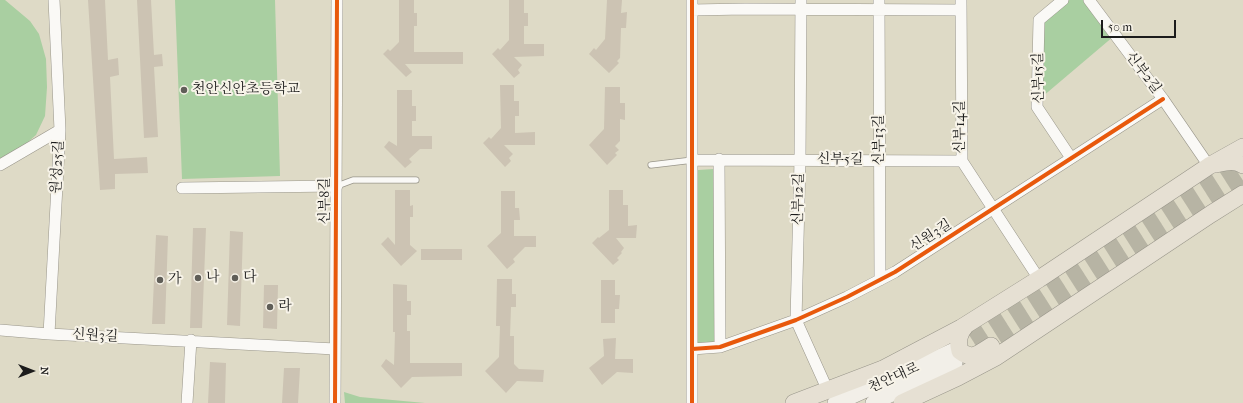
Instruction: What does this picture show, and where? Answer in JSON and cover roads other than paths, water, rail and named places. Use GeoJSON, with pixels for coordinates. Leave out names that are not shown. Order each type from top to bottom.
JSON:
{"type":"FeatureCollection","features":[{"type":"Feature","properties":{"kind":"main road"},"geometry":{"type":"LineString","coordinates":[[794,403],[831,397],[966,325],[1039,279],[1209,166],[1243,147]]}},
{"type":"Feature","properties":{"kind":"main road"},"geometry":{"type":"LineString","coordinates":[[1209,166],[1228,161],[1243,165]]}},
{"type":"Feature","properties":{"kind":"main road"},"geometry":{"type":"LineString","coordinates":[[902,403],[952,380],[996,357],[1241,194]]}},
{"type":"Feature","properties":{"kind":"main road"},"geometry":{"type":"LineString","coordinates":[[966,325],[959,336],[959,348],[964,354],[972,356],[1104,285]]}},
{"type":"Feature","properties":{"kind":"main road","name":"천안대로"},"geometry":{"type":"LineString","coordinates":[[831,397],[854,396],[953,357],[942,370],[873,403]]}},
{"type":"Feature","properties":{"kind":"street","name":"원성25길"},"geometry":{"type":"LineString","coordinates":[[49,334],[60,130],[54,0]]}},
{"type":"Feature","properties":{"kind":"street","name":"신부8길"},"geometry":{"type":"LineString","coordinates":[[335,403],[338,0]]}},
{"type":"Feature","properties":{"kind":"street","name":"신부15길"},"geometry":{"type":"LineString","coordinates":[[1063,0],[1039,20],[1037,107],[1071,158]]}},
{"type":"Feature","properties":{"kind":"street","name":"신부2길"},"geometry":{"type":"LineString","coordinates":[[1089,0],[1163,99],[1209,166]]}},
{"type":"Feature","properties":{"kind":"street"},"geometry":{"type":"LineString","coordinates":[[692,403],[692,5],[961,5]]}},
{"type":"Feature","properties":{"kind":"street","name":"신부12길"},"geometry":{"type":"LineString","coordinates":[[801,5],[800,160],[796,320],[831,397]]}},
{"type":"Feature","properties":{"kind":"street","name":"신부13길"},"geometry":{"type":"LineString","coordinates":[[880,5],[880,280]]}},
{"type":"Feature","properties":{"kind":"street","name":"신부14길"},"geometry":{"type":"LineString","coordinates":[[961,5],[962,161],[1039,279]]}},
{"type":"Feature","properties":{"kind":"street","name":"신원3길"},"geometry":{"type":"LineString","coordinates":[[692,349],[720,347],[796,320],[880,280],[895,272],[1163,99]]}},
{"type":"Feature","properties":{"kind":"street"},"geometry":{"type":"LineString","coordinates":[[0,164],[60,130]]}},
{"type":"Feature","properties":{"kind":"street"},"geometry":{"type":"LineString","coordinates":[[719,159],[720,347]]}},
{"type":"Feature","properties":{"kind":"street","name":"신부5길"},"geometry":{"type":"LineString","coordinates":[[693,160],[962,161]]}},
{"type":"Feature","properties":{"kind":"street"},"geometry":{"type":"LineString","coordinates":[[182,188],[337,186]]}},
{"type":"Feature","properties":{"kind":"street","name":"신원3길"},"geometry":{"type":"LineString","coordinates":[[0,330],[49,334],[191,340],[335,349]]}},
{"type":"Feature","properties":{"kind":"street"},"geometry":{"type":"LineString","coordinates":[[187,403],[191,340]]}},
{"type":"Feature","properties":{"kind":"lane"},"geometry":{"type":"LineString","coordinates":[[651,165],[693,160]]}},
{"type":"Feature","properties":{"kind":"lane"},"geometry":{"type":"LineString","coordinates":[[337,186],[353,180],[416,180]]}},
{"type":"Feature","properties":{"kind":"tunnel"},"geometry":{"type":"LineString","coordinates":[[952,351],[1243,163]]}},
{"type":"Feature","properties":{"kind":"tunnel"},"geometry":{"type":"LineString","coordinates":[[978,349],[1243,179]]}},
{"type":"Feature","properties":{"kind":"place","name":"천안신안초등학교"},"geometry":{"type":"Point","coordinates":[184,90]}},
{"type":"Feature","properties":{"kind":"place","name":"나"},"geometry":{"type":"Point","coordinates":[198,278]}},
{"type":"Feature","properties":{"kind":"place","name":"다"},"geometry":{"type":"Point","coordinates":[235,278]}},
{"type":"Feature","properties":{"kind":"place","name":"가"},"geometry":{"type":"Point","coordinates":[160,280]}},
{"type":"Feature","properties":{"kind":"place","name":"라"},"geometry":{"type":"Point","coordinates":[270,307]}}]}
